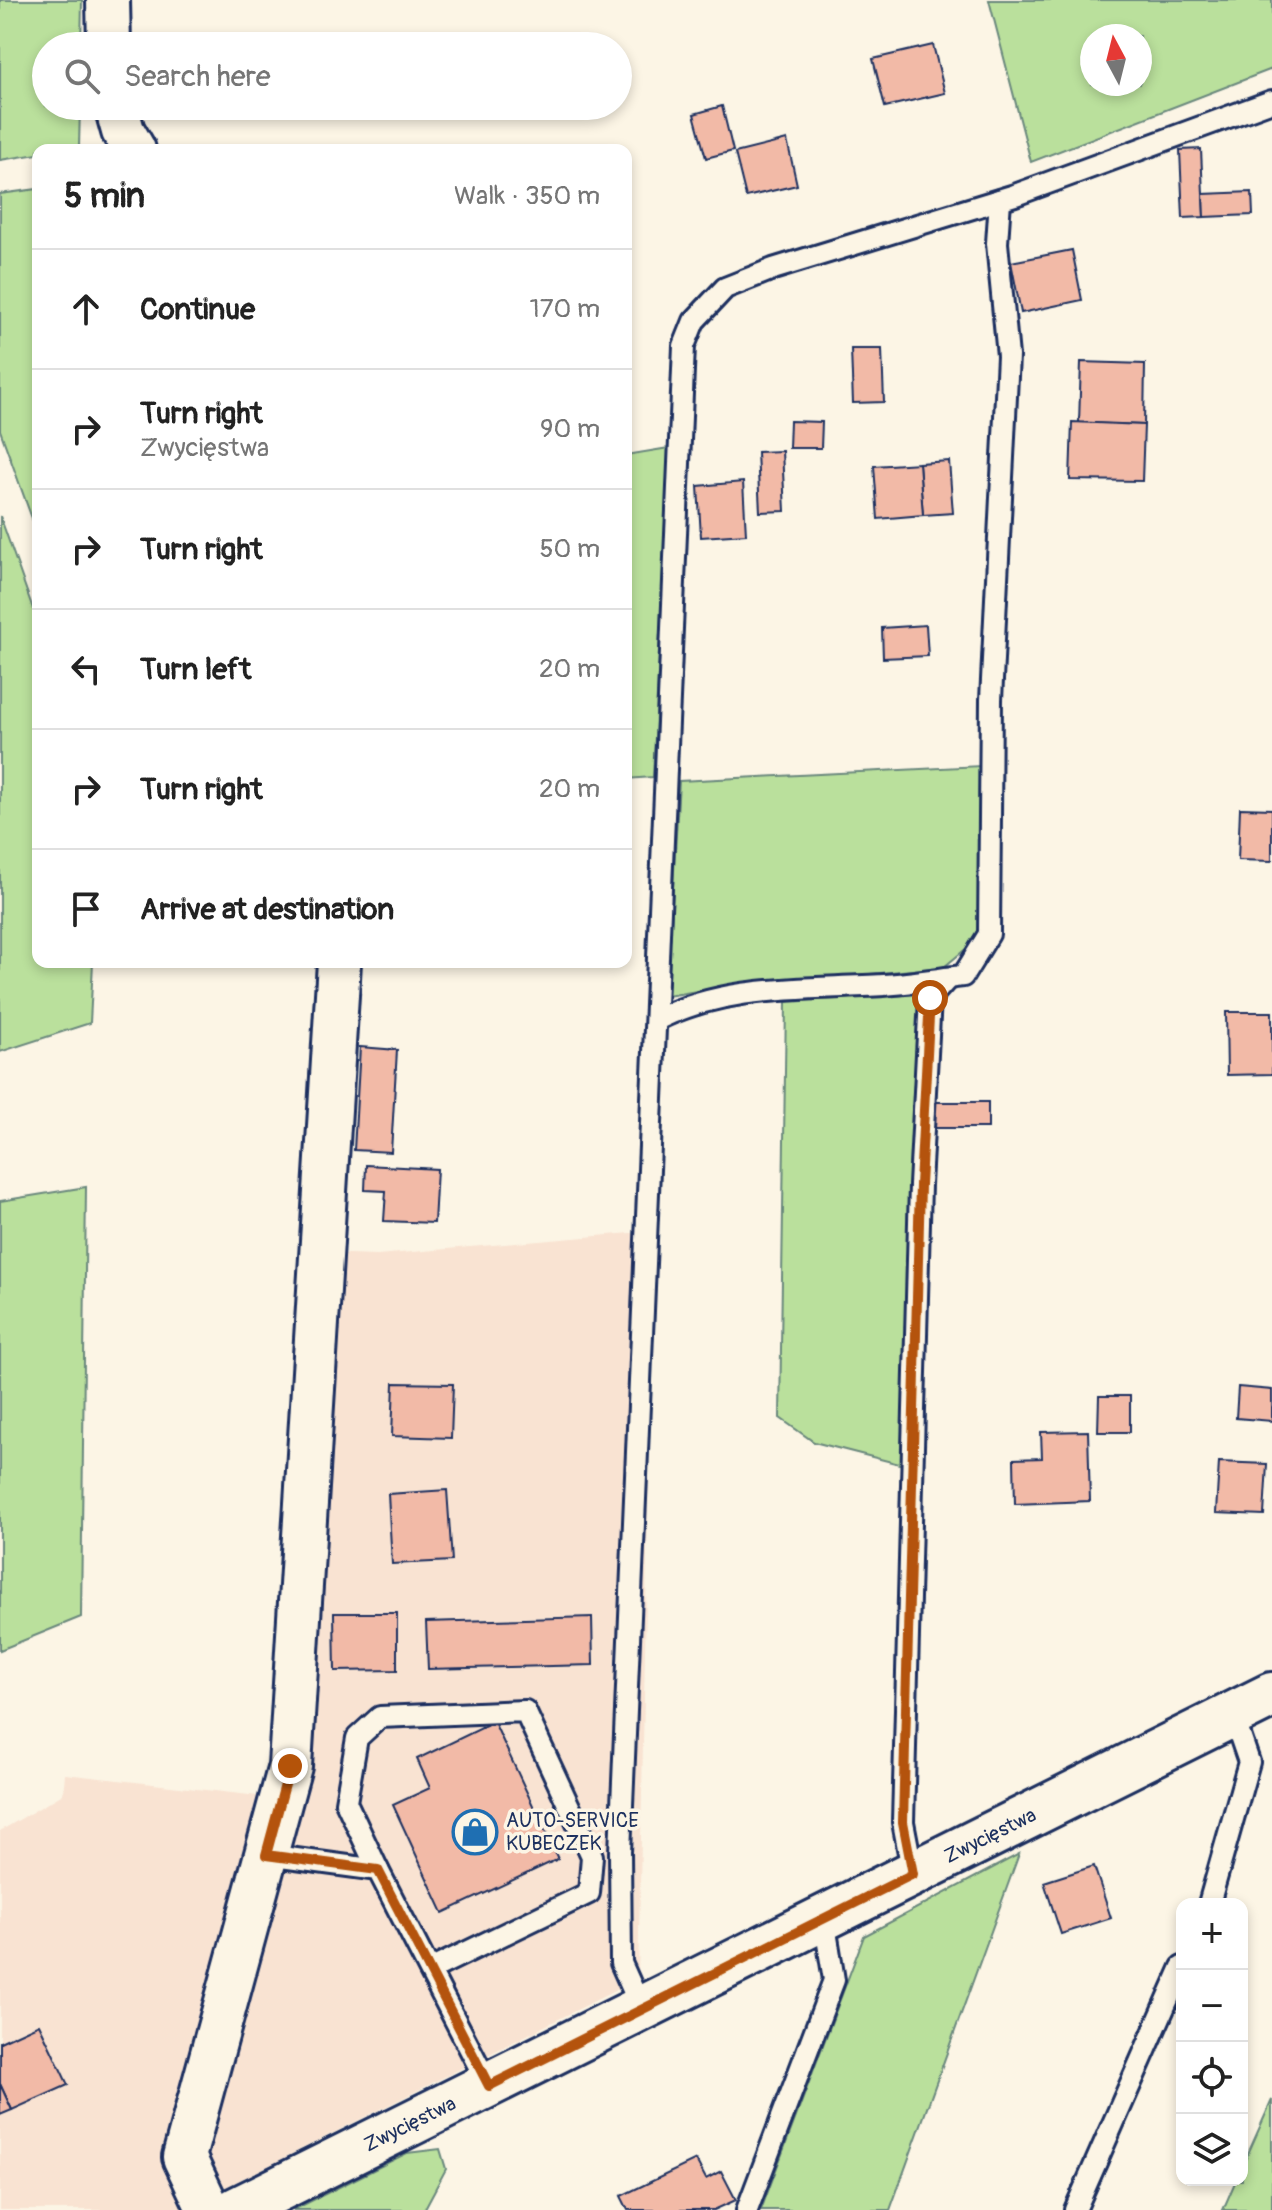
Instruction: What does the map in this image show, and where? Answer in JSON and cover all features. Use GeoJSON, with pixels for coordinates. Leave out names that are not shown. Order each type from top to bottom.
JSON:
{"type":"FeatureCollection","features":[{"type":"Feature","properties":{"kind":"main road","name":"Zwycięstwa"},"geometry":{"type":"LineString","coordinates":[[236,2210],[1272,1695]]}},
{"type":"Feature","properties":{"kind":"street"},"geometry":{"type":"LineString","coordinates":[[108,0],[109,32]]}},
{"type":"Feature","properties":{"kind":"street"},"geometry":{"type":"LineString","coordinates":[[120,120],[131,144]]}},
{"type":"Feature","properties":{"kind":"street"},"geometry":{"type":"LineString","coordinates":[[209,2210],[184,2157],[290,1766],[339,968]]}},
{"type":"Feature","properties":{"kind":"lane"},"geometry":{"type":"LineString","coordinates":[[642,2010],[621,1963],[620,1852],[684,346],[694,321],[725,288],[773,269],[1000,200],[1272,101]]}},
{"type":"Feature","properties":{"kind":"lane"},"geometry":{"type":"LineString","coordinates":[[656,1020],[686,1005],[756,990],[886,985],[963,976],[989,934],[991,700],[1008,356],[997,243],[1000,200]]}},
{"type":"Feature","properties":{"kind":"lane"},"geometry":{"type":"LineString","coordinates":[[913,1874],[903,1822],[920,1185],[930,998],[948,978]]}},
{"type":"Feature","properties":{"kind":"lane"},"geometry":{"type":"LineString","coordinates":[[430,1970],[589,1893],[592,1856],[525,1711],[380,1717],[357,1738],[346,1802],[378,1870],[489,2086]]}},
{"type":"Feature","properties":{"kind":"lane"},"geometry":{"type":"LineString","coordinates":[[1211,1898],[1249,1762],[1233,1715]]}},
{"type":"Feature","properties":{"kind":"lane"},"geometry":{"type":"LineString","coordinates":[[266,1855],[378,1870]]}},
{"type":"Feature","properties":{"kind":"lane"},"geometry":{"type":"LineString","coordinates":[[747,2210],[834,1980],[824,1919]]}},
{"type":"Feature","properties":{"kind":"lane"},"geometry":{"type":"LineString","coordinates":[[1075,2210],[1181,1970]]}},
{"type":"Feature","properties":{"kind":"shaded area"},"geometry":{"type":"Polygon","coordinates":[[[654,1231],[638,1979],[181,2210],[0,2210],[0,1831],[63,1794],[65,1774],[267,1797],[321,1253],[377,1255],[654,1231]]]}},
{"type":"Feature","properties":{"kind":"green space"},"geometry":{"type":"Polygon","coordinates":[[[0,0],[82,0],[81,32],[32,32],[32,120],[80,120],[79,144],[32,144],[32,155],[0,160],[0,0]]]}},
{"type":"Feature","properties":{"kind":"green space"},"geometry":{"type":"Polygon","coordinates":[[[989,0],[1272,0],[1272,69],[1031,162],[989,0]]]}},
{"type":"Feature","properties":{"kind":"green space"},"geometry":{"type":"Polygon","coordinates":[[[32,190],[32,518],[0,430],[0,194],[32,190]]]}},
{"type":"Feature","properties":{"kind":"green space"},"geometry":{"type":"Polygon","coordinates":[[[669,448],[653,777],[632,779],[632,454],[669,448]]]}},
{"type":"Feature","properties":{"kind":"green space"},"geometry":{"type":"Polygon","coordinates":[[[0,516],[32,606],[32,968],[93,968],[90,1023],[0,1052],[0,516]]]}},
{"type":"Feature","properties":{"kind":"green space"},"geometry":{"type":"Polygon","coordinates":[[[981,766],[981,924],[968,947],[944,967],[709,989],[667,996],[679,781],[981,766]]]}},
{"type":"Feature","properties":{"kind":"green space"},"geometry":{"type":"Polygon","coordinates":[[[920,994],[907,1466],[814,1442],[780,1418],[786,1002],[920,994]]]}},
{"type":"Feature","properties":{"kind":"green space"},"geometry":{"type":"Polygon","coordinates":[[[86,1187],[81,1617],[0,1650],[0,1201],[86,1187]]]}},
{"type":"Feature","properties":{"kind":"green space"},"geometry":{"type":"Polygon","coordinates":[[[1019,1854],[890,2210],[761,2210],[864,1936],[1019,1854]]]}},
{"type":"Feature","properties":{"kind":"green space"},"geometry":{"type":"Polygon","coordinates":[[[1272,2100],[1272,2210],[1223,2210],[1233,2186],[1248,2186],[1248,2154],[1272,2100]]]}},
{"type":"Feature","properties":{"kind":"green space"},"geometry":{"type":"Polygon","coordinates":[[[440,2149],[446,2169],[424,2210],[293,2210],[407,2153],[440,2149]]]}},
{"type":"Feature","properties":{"kind":"building"},"geometry":{"type":"Polygon","coordinates":[[[933,45],[945,93],[885,107],[873,59],[933,45]]]}},
{"type":"Feature","properties":{"kind":"building"},"geometry":{"type":"Polygon","coordinates":[[[722,106],[733,151],[706,158],[694,114],[722,106]]]}},
{"type":"Feature","properties":{"kind":"building"},"geometry":{"type":"Polygon","coordinates":[[[787,140],[797,185],[746,197],[735,153],[787,140]]]}},
{"type":"Feature","properties":{"kind":"building"},"geometry":{"type":"Polygon","coordinates":[[[1201,149],[1204,217],[1183,218],[1180,150],[1201,149]]]}},
{"type":"Feature","properties":{"kind":"building"},"geometry":{"type":"Polygon","coordinates":[[[1252,192],[1253,215],[1204,217],[1203,194],[1252,192]]]}},
{"type":"Feature","properties":{"kind":"building"},"geometry":{"type":"Polygon","coordinates":[[[1072,250],[1082,300],[1021,313],[1011,262],[1072,250]]]}},
{"type":"Feature","properties":{"kind":"building"},"geometry":{"type":"Polygon","coordinates":[[[851,349],[882,349],[884,402],[853,403],[851,349]]]}},
{"type":"Feature","properties":{"kind":"building"},"geometry":{"type":"Polygon","coordinates":[[[1081,362],[1145,364],[1144,425],[1079,423],[1081,362]]]}},
{"type":"Feature","properties":{"kind":"building"},"geometry":{"type":"Polygon","coordinates":[[[790,421],[822,422],[821,448],[789,448],[790,421]]]}},
{"type":"Feature","properties":{"kind":"building"},"geometry":{"type":"Polygon","coordinates":[[[1072,422],[1144,425],[1142,481],[1070,480],[1072,422]]]}},
{"type":"Feature","properties":{"kind":"building"},"geometry":{"type":"Polygon","coordinates":[[[782,451],[785,511],[760,512],[757,452],[782,451]]]}},
{"type":"Feature","properties":{"kind":"building"},"geometry":{"type":"Polygon","coordinates":[[[949,461],[953,513],[923,515],[919,463],[949,461]]]}},
{"type":"Feature","properties":{"kind":"building"},"geometry":{"type":"Polygon","coordinates":[[[919,463],[923,515],[878,519],[874,466],[919,463]]]}},
{"type":"Feature","properties":{"kind":"building"},"geometry":{"type":"Polygon","coordinates":[[[743,482],[746,534],[701,537],[698,486],[743,482]]]}},
{"type":"Feature","properties":{"kind":"building"},"geometry":{"type":"Polygon","coordinates":[[[926,625],[928,656],[883,658],[882,628],[926,625]]]}},
{"type":"Feature","properties":{"kind":"building"},"geometry":{"type":"Polygon","coordinates":[[[1240,808],[1272,809],[1272,861],[1238,860],[1240,808]]]}},
{"type":"Feature","properties":{"kind":"building"},"geometry":{"type":"Polygon","coordinates":[[[1226,1012],[1272,1012],[1272,1074],[1227,1075],[1226,1012]]]}},
{"type":"Feature","properties":{"kind":"building"},"geometry":{"type":"Polygon","coordinates":[[[360,1047],[397,1050],[391,1152],[354,1150],[360,1047]]]}},
{"type":"Feature","properties":{"kind":"building"},"geometry":{"type":"Polygon","coordinates":[[[935,1102],[988,1102],[988,1128],[935,1128],[935,1102]]]}},
{"type":"Feature","properties":{"kind":"building"},"geometry":{"type":"Polygon","coordinates":[[[366,1165],[437,1169],[434,1223],[384,1221],[386,1191],[365,1190],[366,1165]]]}},
{"type":"Feature","properties":{"kind":"building"},"geometry":{"type":"Polygon","coordinates":[[[394,1383],[453,1384],[451,1438],[392,1436],[394,1383]]]}},
{"type":"Feature","properties":{"kind":"building"},"geometry":{"type":"Polygon","coordinates":[[[1238,1387],[1272,1390],[1272,1421],[1236,1418],[1238,1387]]]}},
{"type":"Feature","properties":{"kind":"building"},"geometry":{"type":"Polygon","coordinates":[[[1099,1396],[1130,1396],[1130,1432],[1098,1432],[1099,1396]]]}},
{"type":"Feature","properties":{"kind":"building"},"geometry":{"type":"Polygon","coordinates":[[[1088,1431],[1090,1501],[1015,1504],[1014,1459],[1042,1458],[1041,1432],[1088,1431]]]}},
{"type":"Feature","properties":{"kind":"building"},"geometry":{"type":"Polygon","coordinates":[[[1219,1462],[1267,1464],[1264,1515],[1216,1513],[1219,1462]]]}},
{"type":"Feature","properties":{"kind":"building"},"geometry":{"type":"Polygon","coordinates":[[[447,1490],[452,1561],[392,1564],[388,1494],[447,1490]]]}},
{"type":"Feature","properties":{"kind":"building"},"geometry":{"type":"Polygon","coordinates":[[[334,1613],[397,1613],[397,1670],[335,1671],[334,1613]]]}},
{"type":"Feature","properties":{"kind":"building"},"geometry":{"type":"Polygon","coordinates":[[[592,1617],[593,1665],[428,1669],[426,1622],[592,1617]]]}},
{"type":"Feature","properties":{"kind":"building","name":"AUTO-SERVICE KUBECZEK"},"geometry":{"type":"Polygon","coordinates":[[[494,1722],[558,1859],[443,1913],[393,1805],[430,1788],[417,1759],[494,1722]]]}},
{"type":"Feature","properties":{"kind":"building"},"geometry":{"type":"Polygon","coordinates":[[[1094,1866],[1111,1918],[1061,1934],[1044,1882],[1094,1866]]]}},
{"type":"Feature","properties":{"kind":"building"},"geometry":{"type":"Polygon","coordinates":[[[39,2024],[68,2085],[12,2110],[0,2084],[0,2042],[39,2024]]]}},
{"type":"Feature","properties":{"kind":"building"},"geometry":{"type":"Polygon","coordinates":[[[0,2084],[12,2110],[0,2115],[0,2084]]]}},
{"type":"Feature","properties":{"kind":"building"},"geometry":{"type":"Polygon","coordinates":[[[696,2160],[706,2179],[721,2171],[736,2200],[714,2210],[628,2210],[621,2196],[696,2160]]]}},
{"type":"Feature","properties":{"kind":"place","name":"AUTO-SERVICE KUBECZEK"},"geometry":{"type":"Point","coordinates":[475,1832]}},
{"type":"Feature","properties":{"kind":"route"},"geometry":{"type":"LineString","coordinates":[[290,1766],[266,1855],[378,1870],[489,2086],[913,1874],[903,1822],[920,1185],[930,998]]}}]}
